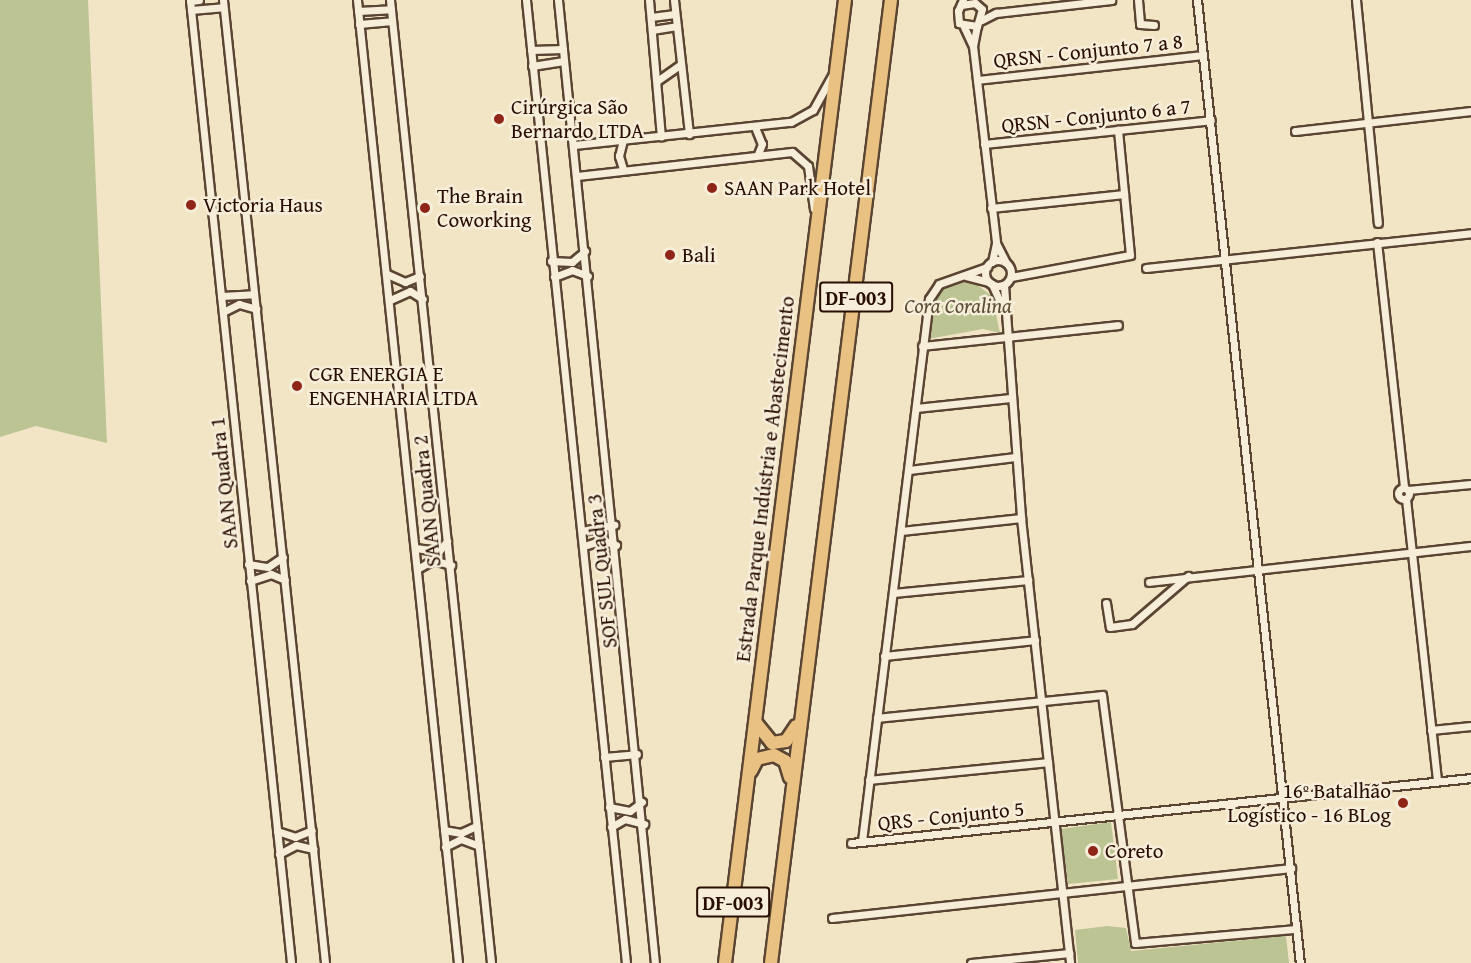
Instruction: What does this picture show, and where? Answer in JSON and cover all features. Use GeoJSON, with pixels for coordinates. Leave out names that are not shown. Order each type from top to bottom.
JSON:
{"type":"FeatureCollection","features":[{"type":"Feature","properties":{"kind":"highway","name":"Estrada Parque Indústria e Abastecimento"},"geometry":{"type":"LineString","coordinates":[[725,963],[845,0]]}},
{"type":"Feature","properties":{"kind":"highway","name":"DF-003"},"geometry":{"type":"LineString","coordinates":[[771,963],[798,720],[891,0]]}},
{"type":"Feature","properties":{"kind":"highway"},"geometry":{"type":"LineString","coordinates":[[756,723],[767,740],[779,743],[791,737],[798,720]]}},
{"type":"Feature","properties":{"kind":"highway"},"geometry":{"type":"LineString","coordinates":[[747,779],[758,759],[774,755],[785,761],[792,784]]}},
{"type":"Feature","properties":{"kind":"street"},"geometry":{"type":"LineString","coordinates":[[190,1],[199,0]]}},
{"type":"Feature","properties":{"kind":"street"},"geometry":{"type":"LineString","coordinates":[[357,0],[458,963]]}},
{"type":"Feature","properties":{"kind":"street","name":"SAAN Quadra 2"},"geometry":{"type":"LineString","coordinates":[[390,0],[491,963]]}},
{"type":"Feature","properties":{"kind":"street"},"geometry":{"type":"LineString","coordinates":[[526,0],[551,261],[584,546],[626,963]]}},
{"type":"Feature","properties":{"kind":"street","name":"SOF SUL Quadra 3"},"geometry":{"type":"LineString","coordinates":[[558,0],[642,802],[655,963]]}},
{"type":"Feature","properties":{"kind":"street"},"geometry":{"type":"LineString","coordinates":[[649,0],[661,136]]}},
{"type":"Feature","properties":{"kind":"street"},"geometry":{"type":"LineString","coordinates":[[674,0],[688,134]]}},
{"type":"Feature","properties":{"kind":"street"},"geometry":{"type":"LineString","coordinates":[[1011,277],[996,243],[973,46],[957,17],[962,3],[974,2],[982,9],[996,13],[1111,0]]}},
{"type":"Feature","properties":{"kind":"street"},"geometry":{"type":"LineString","coordinates":[[1138,0],[1140,24],[1154,25]]}},
{"type":"Feature","properties":{"kind":"street"},"geometry":{"type":"LineString","coordinates":[[1197,0],[1300,963]]}},
{"type":"Feature","properties":{"kind":"street"},"geometry":{"type":"LineString","coordinates":[[1356,0],[1378,223]]}},
{"type":"Feature","properties":{"kind":"street","name":"SAAN Quadra 1"},"geometry":{"type":"LineString","coordinates":[[190,1],[291,963]]}},
{"type":"Feature","properties":{"kind":"street"},"geometry":{"type":"LineString","coordinates":[[191,10],[223,4],[325,963]]}},
{"type":"Feature","properties":{"kind":"street"},"geometry":{"type":"LineString","coordinates":[[358,11],[390,9]]}},
{"type":"Feature","properties":{"kind":"street"},"geometry":{"type":"LineString","coordinates":[[973,46],[982,9]]}},
{"type":"Feature","properties":{"kind":"street"},"geometry":{"type":"LineString","coordinates":[[964,27],[980,23],[996,13]]}},
{"type":"Feature","properties":{"kind":"street"},"geometry":{"type":"LineString","coordinates":[[651,17],[675,14]]}},
{"type":"Feature","properties":{"kind":"street"},"geometry":{"type":"LineString","coordinates":[[359,24],[392,21]]}},
{"type":"Feature","properties":{"kind":"street"},"geometry":{"type":"LineString","coordinates":[[652,30],[677,26]]}},
{"type":"Feature","properties":{"kind":"street"},"geometry":{"type":"LineString","coordinates":[[531,50],[563,49]]}},
{"type":"Feature","properties":{"kind":"street","name":"QRSN - Conjunto 7 a 8"},"geometry":{"type":"LineString","coordinates":[[977,80],[1202,56]]}},
{"type":"Feature","properties":{"kind":"street"},"geometry":{"type":"LineString","coordinates":[[532,66],[564,61]]}},
{"type":"Feature","properties":{"kind":"street"},"geometry":{"type":"LineString","coordinates":[[657,81],[680,64]]}},
{"type":"Feature","properties":{"kind":"street"},"geometry":{"type":"LineString","coordinates":[[574,145],[755,127],[806,115],[838,64]]}},
{"type":"Feature","properties":{"kind":"street"},"geometry":{"type":"LineString","coordinates":[[1295,132],[1471,111]]}},
{"type":"Feature","properties":{"kind":"street","name":"QRSN - Conjunto 6 a 7"},"geometry":{"type":"LineString","coordinates":[[984,144],[1210,120]]}},
{"type":"Feature","properties":{"kind":"street"},"geometry":{"type":"LineString","coordinates":[[755,127],[762,144],[758,154]]}},
{"type":"Feature","properties":{"kind":"street"},"geometry":{"type":"LineString","coordinates":[[1070,963],[1021,518],[1002,307],[1004,285],[1011,277],[1029,270],[1127,258],[1131,248],[1118,130]]}},
{"type":"Feature","properties":{"kind":"street"},"geometry":{"type":"LineString","coordinates":[[623,140],[619,156],[623,169]]}},
{"type":"Feature","properties":{"kind":"street"},"geometry":{"type":"LineString","coordinates":[[577,176],[623,169],[792,152],[805,159],[816,230]]}},
{"type":"Feature","properties":{"kind":"street"},"geometry":{"type":"LineString","coordinates":[[991,208],[1124,194]]}},
{"type":"Feature","properties":{"kind":"street"},"geometry":{"type":"LineString","coordinates":[[1146,268],[1471,232]]}},
{"type":"Feature","properties":{"kind":"street"},"geometry":{"type":"LineString","coordinates":[[1377,242],[1437,781]]}},
{"type":"Feature","properties":{"kind":"street"},"geometry":{"type":"LineString","coordinates":[[996,243],[989,264],[991,283],[1002,307]]}},
{"type":"Feature","properties":{"kind":"street"},"geometry":{"type":"LineString","coordinates":[[551,261],[572,262],[585,250]]}},
{"type":"Feature","properties":{"kind":"street"},"geometry":{"type":"LineString","coordinates":[[862,842],[909,470],[922,346],[931,293],[945,281],[966,276],[989,264],[1007,264],[1029,270]]}},
{"type":"Feature","properties":{"kind":"street"},"geometry":{"type":"LineString","coordinates":[[554,277],[572,270],[588,276]]}},
{"type":"Feature","properties":{"kind":"street"},"geometry":{"type":"LineString","coordinates":[[387,274],[405,282],[420,276]]}},
{"type":"Feature","properties":{"kind":"street"},"geometry":{"type":"LineString","coordinates":[[966,276],[1004,285]]}},
{"type":"Feature","properties":{"kind":"street"},"geometry":{"type":"LineString","coordinates":[[390,300],[410,291],[423,299]]}},
{"type":"Feature","properties":{"kind":"street"},"geometry":{"type":"LineString","coordinates":[[221,296],[254,294]]}},
{"type":"Feature","properties":{"kind":"street"},"geometry":{"type":"LineString","coordinates":[[223,312],[239,304],[256,309]]}},
{"type":"Feature","properties":{"kind":"street"},"geometry":{"type":"LineString","coordinates":[[922,346],[1118,326]]}},
{"type":"Feature","properties":{"kind":"street"},"geometry":{"type":"LineString","coordinates":[[916,408],[1010,398]]}},
{"type":"Feature","properties":{"kind":"street"},"geometry":{"type":"LineString","coordinates":[[909,470],[1015,457]]}},
{"type":"Feature","properties":{"kind":"street"},"geometry":{"type":"LineString","coordinates":[[1406,489],[1471,484]]}},
{"type":"Feature","properties":{"kind":"street"},"geometry":{"type":"LineString","coordinates":[[901,531],[1021,518]]}},
{"type":"Feature","properties":{"kind":"street"},"geometry":{"type":"LineString","coordinates":[[582,531],[614,525]]}},
{"type":"Feature","properties":{"kind":"street"},"geometry":{"type":"LineString","coordinates":[[584,546],[602,540],[616,545]]}},
{"type":"Feature","properties":{"kind":"street"},"geometry":{"type":"LineString","coordinates":[[415,548],[439,551],[447,541]]}},
{"type":"Feature","properties":{"kind":"street"},"geometry":{"type":"LineString","coordinates":[[1149,582],[1471,546]]}},
{"type":"Feature","properties":{"kind":"street"},"geometry":{"type":"LineString","coordinates":[[249,564],[268,567],[283,557]]}},
{"type":"Feature","properties":{"kind":"street"},"geometry":{"type":"LineString","coordinates":[[417,568],[433,560],[451,565]]}},
{"type":"Feature","properties":{"kind":"street"},"geometry":{"type":"LineString","coordinates":[[250,581],[271,574],[285,580]]}},
{"type":"Feature","properties":{"kind":"street"},"geometry":{"type":"LineString","coordinates":[[1107,603],[1110,627],[1132,624],[1188,576]]}},
{"type":"Feature","properties":{"kind":"street"},"geometry":{"type":"LineString","coordinates":[[893,593],[1028,580]]}},
{"type":"Feature","properties":{"kind":"street"},"geometry":{"type":"LineString","coordinates":[[884,656],[1035,640]]}},
{"type":"Feature","properties":{"kind":"street"},"geometry":{"type":"LineString","coordinates":[[877,718],[1101,695],[1107,700],[1127,885],[1138,945],[1296,928]]}},
{"type":"Feature","properties":{"kind":"street"},"geometry":{"type":"LineString","coordinates":[[1431,730],[1471,726]]}},
{"type":"Feature","properties":{"kind":"street"},"geometry":{"type":"LineString","coordinates":[[604,758],[637,754]]}},
{"type":"Feature","properties":{"kind":"street"},"geometry":{"type":"LineString","coordinates":[[869,780],[1048,762]]}},
{"type":"Feature","properties":{"kind":"street","name":"QRS - Conjunto 5"},"geometry":{"type":"LineString","coordinates":[[851,843],[1471,778]]}},
{"type":"Feature","properties":{"kind":"street"},"geometry":{"type":"LineString","coordinates":[[609,807],[630,812],[642,802]]}},
{"type":"Feature","properties":{"kind":"street"},"geometry":{"type":"LineString","coordinates":[[611,827],[625,819],[644,824]]}},
{"type":"Feature","properties":{"kind":"street"},"geometry":{"type":"LineString","coordinates":[[444,830],[461,833],[476,826]]}},
{"type":"Feature","properties":{"kind":"street"},"geometry":{"type":"LineString","coordinates":[[277,831],[295,837],[312,830]]}},
{"type":"Feature","properties":{"kind":"street"},"geometry":{"type":"LineString","coordinates":[[446,847],[460,839],[479,846]]}},
{"type":"Feature","properties":{"kind":"street"},"geometry":{"type":"LineString","coordinates":[[279,854],[296,845],[314,849]]}},
{"type":"Feature","properties":{"kind":"street"},"geometry":{"type":"LineString","coordinates":[[832,918],[1291,868]]}},
{"type":"Feature","properties":{"kind":"street"},"geometry":{"type":"LineString","coordinates":[[971,963],[1069,953]]}},
{"type":"Feature","properties":{"kind":"green space"},"geometry":{"type":"Polygon","coordinates":[[[0,0],[88,0],[107,443],[36,426],[0,437],[0,0]]]}},
{"type":"Feature","properties":{"kind":"green space","name":"Cora Coralina"},"geometry":{"type":"Polygon","coordinates":[[[969,279],[992,296],[1000,333],[983,329],[928,339],[930,304],[937,290],[969,279]]]}},
{"type":"Feature","properties":{"kind":"green space"},"geometry":{"type":"Polygon","coordinates":[[[1111,822],[1118,879],[1068,884],[1061,829],[1111,822]]]}},
{"type":"Feature","properties":{"kind":"green space"},"geometry":{"type":"Polygon","coordinates":[[[1107,926],[1126,928],[1131,951],[1286,936],[1289,963],[1078,963],[1075,930],[1107,926]]]}},
{"type":"Feature","properties":{"kind":"place","name":"Cirúrgica São Bernardo LTDA"},"geometry":{"type":"Point","coordinates":[499,119]}},
{"type":"Feature","properties":{"kind":"place","name":"SAAN Park Hotel"},"geometry":{"type":"Point","coordinates":[712,188]}},
{"type":"Feature","properties":{"kind":"place","name":"Victoria Haus"},"geometry":{"type":"Point","coordinates":[191,205]}},
{"type":"Feature","properties":{"kind":"place","name":"The Brain Coworking"},"geometry":{"type":"Point","coordinates":[425,208]}},
{"type":"Feature","properties":{"kind":"place","name":"Bali"},"geometry":{"type":"Point","coordinates":[670,255]}},
{"type":"Feature","properties":{"kind":"place","name":"CGR ENERGIA E ENGENHARIA LTDA"},"geometry":{"type":"Point","coordinates":[297,386]}},
{"type":"Feature","properties":{"kind":"place","name":"16º Batalhão Logístico - 16 BLog"},"geometry":{"type":"Point","coordinates":[1403,803]}},
{"type":"Feature","properties":{"kind":"place","name":"Coreto"},"geometry":{"type":"Point","coordinates":[1093,851]}}]}
